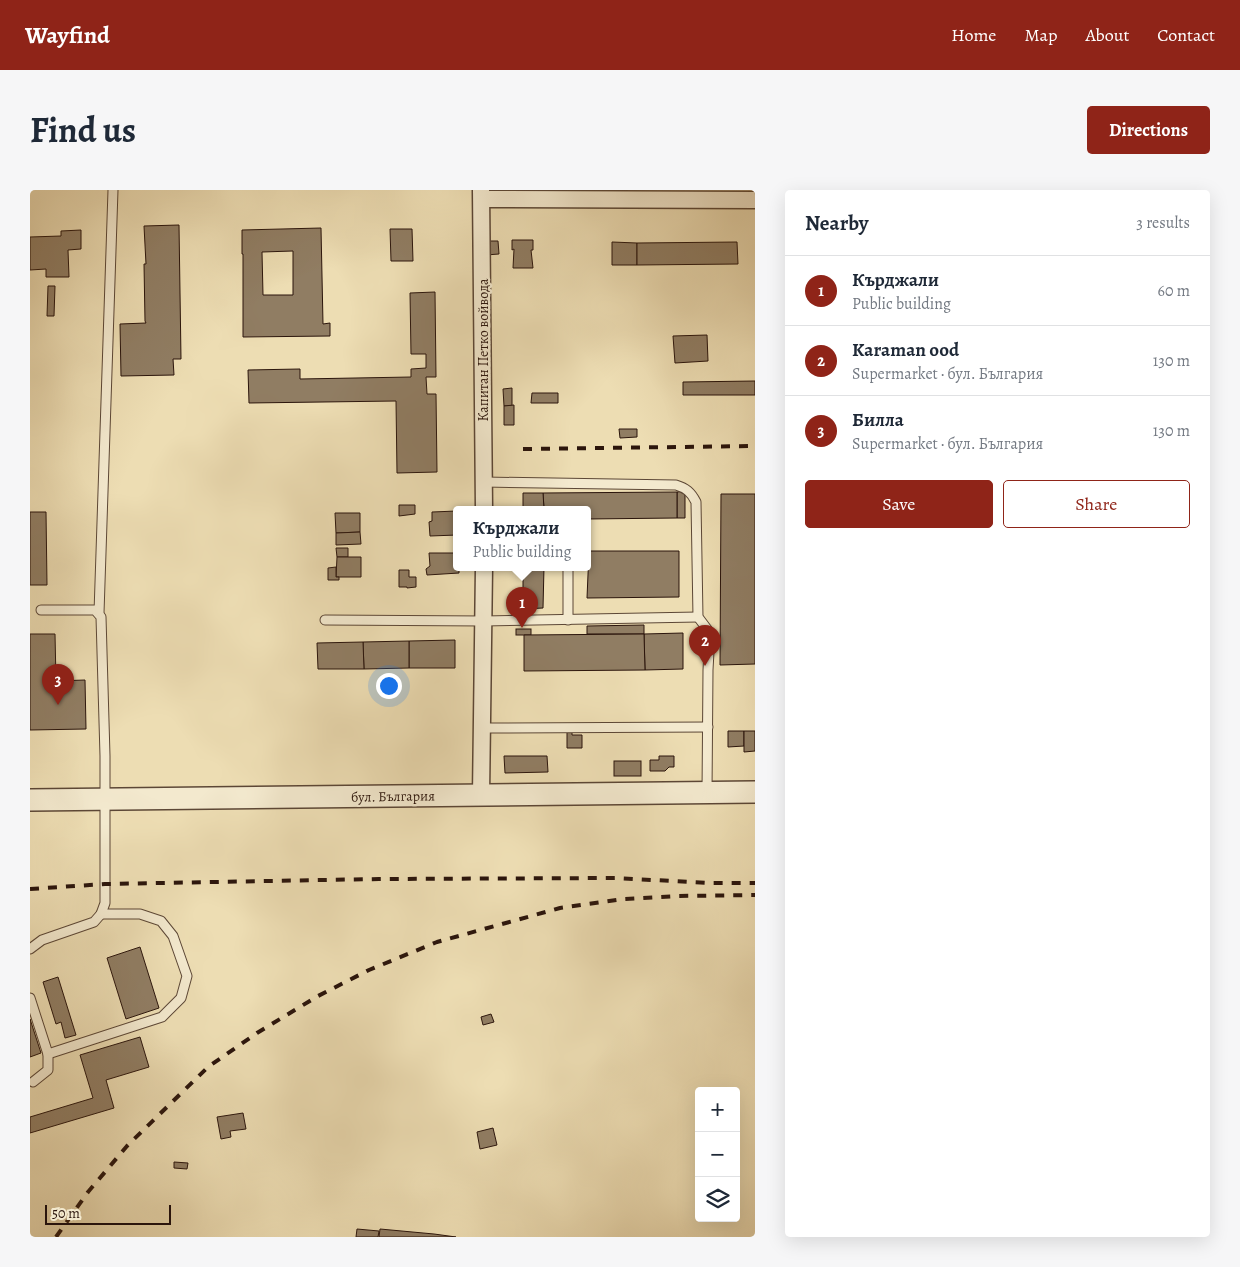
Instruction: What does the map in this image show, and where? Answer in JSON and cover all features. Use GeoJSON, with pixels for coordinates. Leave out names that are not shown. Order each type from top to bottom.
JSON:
{"type":"FeatureCollection","features":[{"type":"Feature","properties":{"kind":"street"},"geometry":{"type":"LineString","coordinates":[[482,194],[719,195],[755,200]]}},
{"type":"Feature","properties":{"kind":"street","name":"Капитан Петко войвода"},"geometry":{"type":"LineString","coordinates":[[482,194],[484,506]]}},
{"type":"Feature","properties":{"kind":"street"},"geometry":{"type":"LineString","coordinates":[[481,795],[484,571]]}},
{"type":"Feature","properties":{"kind":"street","name":"бул. България"},"geometry":{"type":"LineString","coordinates":[[30,800],[755,792]]}},
{"type":"Feature","properties":{"kind":"lane"},"geometry":{"type":"LineString","coordinates":[[30,949],[42,940],[94,922],[101,914],[105,903],[106,799],[101,617],[99,613],[113,190]]}},
{"type":"Feature","properties":{"kind":"lane"},"geometry":{"type":"LineString","coordinates":[[484,482],[676,484],[686,488],[693,496],[696,502],[698,617],[710,633],[707,793]]}},
{"type":"Feature","properties":{"kind":"lane"},"geometry":{"type":"LineString","coordinates":[[568,571],[568,620]]}},
{"type":"Feature","properties":{"kind":"lane"},"geometry":{"type":"LineString","coordinates":[[41,610],[95,610],[99,613]]}},
{"type":"Feature","properties":{"kind":"lane"},"geometry":{"type":"LineString","coordinates":[[325,620],[484,622],[698,617]]}},
{"type":"Feature","properties":{"kind":"lane"},"geometry":{"type":"LineString","coordinates":[[483,728],[708,727]]}},
{"type":"Feature","properties":{"kind":"lane"},"geometry":{"type":"LineString","coordinates":[[48,1054],[162,1017],[181,998],[187,976],[173,936],[161,921],[140,914],[101,914]]}},
{"type":"Feature","properties":{"kind":"lane"},"geometry":{"type":"LineString","coordinates":[[30,998],[48,1054],[48,1070],[33,1082]]}},
{"type":"Feature","properties":{"kind":"building"},"geometry":{"type":"Polygon","coordinates":[[[179,225],[181,359],[173,359],[174,375],[121,376],[120,324],[146,323],[144,226],[179,225]]]}},
{"type":"Feature","properties":{"kind":"building"},"geometry":{"type":"Polygon","coordinates":[[[321,228],[323,324],[330,323],[330,336],[243,337],[242,230],[321,228]],[[293,251],[262,252],[263,295],[293,295],[293,251]]]}},
{"type":"Feature","properties":{"kind":"building"},"geometry":{"type":"Polygon","coordinates":[[[390,229],[412,229],[413,261],[391,261],[390,229]]]}},
{"type":"Feature","properties":{"kind":"building"},"geometry":{"type":"Polygon","coordinates":[[[81,230],[81,249],[68,250],[69,277],[46,277],[46,269],[30,270],[30,237],[61,236],[61,231],[81,230]]]}},
{"type":"Feature","properties":{"kind":"building"},"geometry":{"type":"Polygon","coordinates":[[[512,240],[533,240],[533,250],[531,250],[533,268],[513,268],[514,249],[512,250],[512,240]]]}},
{"type":"Feature","properties":{"kind":"building"},"geometry":{"type":"Polygon","coordinates":[[[486,241],[498,241],[499,254],[486,255],[486,241]]]}},
{"type":"Feature","properties":{"kind":"building"},"geometry":{"type":"Polygon","coordinates":[[[612,242],[637,243],[637,265],[612,265],[612,242]]]}},
{"type":"Feature","properties":{"kind":"building"},"geometry":{"type":"Polygon","coordinates":[[[737,242],[738,264],[637,265],[637,243],[737,242]]]}},
{"type":"Feature","properties":{"kind":"building"},"geometry":{"type":"Polygon","coordinates":[[[48,286],[55,286],[54,316],[47,316],[48,286]]]}},
{"type":"Feature","properties":{"kind":"building"},"geometry":{"type":"Polygon","coordinates":[[[435,292],[436,377],[426,377],[427,394],[436,394],[437,472],[397,473],[396,401],[249,403],[248,370],[300,369],[300,379],[411,377],[411,369],[426,368],[426,354],[411,354],[410,293],[435,292]]]}},
{"type":"Feature","properties":{"kind":"building"},"geometry":{"type":"Polygon","coordinates":[[[707,335],[708,361],[675,363],[673,336],[707,335]]]}},
{"type":"Feature","properties":{"kind":"building"},"geometry":{"type":"Polygon","coordinates":[[[755,381],[755,395],[683,395],[683,382],[755,381]]]}},
{"type":"Feature","properties":{"kind":"building"},"geometry":{"type":"Polygon","coordinates":[[[512,388],[512,406],[504,406],[503,389],[512,388]]]}},
{"type":"Feature","properties":{"kind":"building"},"geometry":{"type":"Polygon","coordinates":[[[532,393],[558,393],[558,403],[531,403],[532,393]]]}},
{"type":"Feature","properties":{"kind":"building"},"geometry":{"type":"Polygon","coordinates":[[[514,405],[514,425],[504,425],[504,406],[514,405]]]}},
{"type":"Feature","properties":{"kind":"building"},"geometry":{"type":"Polygon","coordinates":[[[619,429],[637,429],[637,437],[620,438],[619,429]]]}},
{"type":"Feature","properties":{"kind":"building"},"geometry":{"type":"Polygon","coordinates":[[[685,491],[685,518],[677,518],[677,492],[685,491]]]}},
{"type":"Feature","properties":{"kind":"building"},"geometry":{"type":"Polygon","coordinates":[[[677,492],[677,518],[591,519],[591,506],[544,506],[543,493],[677,492]]]}},
{"type":"Feature","properties":{"kind":"building"},"geometry":{"type":"Polygon","coordinates":[[[523,493],[543,493],[544,506],[523,506],[523,493]]]}},
{"type":"Feature","properties":{"kind":"building"},"geometry":{"type":"Polygon","coordinates":[[[721,494],[755,494],[755,664],[720,665],[721,494]]]}},
{"type":"Feature","properties":{"kind":"building"},"geometry":{"type":"Polygon","coordinates":[[[399,505],[415,505],[415,514],[399,516],[399,505]]]}},
{"type":"Feature","properties":{"kind":"building"},"geometry":{"type":"Polygon","coordinates":[[[453,511],[453,535],[430,536],[429,522],[432,521],[432,512],[453,511]]]}},
{"type":"Feature","properties":{"kind":"building"},"geometry":{"type":"Polygon","coordinates":[[[30,512],[46,512],[47,585],[30,585],[30,512]]]}},
{"type":"Feature","properties":{"kind":"building"},"geometry":{"type":"Polygon","coordinates":[[[335,513],[360,513],[360,532],[336,533],[335,513]]]}},
{"type":"Feature","properties":{"kind":"building"},"geometry":{"type":"Polygon","coordinates":[[[360,532],[361,544],[336,545],[336,533],[360,532]]]}},
{"type":"Feature","properties":{"kind":"building"},"geometry":{"type":"Polygon","coordinates":[[[336,548],[348,548],[348,557],[337,557],[336,548]]]}},
{"type":"Feature","properties":{"kind":"building"},"geometry":{"type":"Polygon","coordinates":[[[591,551],[679,551],[679,597],[587,598],[588,571],[591,571],[591,551]]]}},
{"type":"Feature","properties":{"kind":"building"},"geometry":{"type":"Polygon","coordinates":[[[429,553],[453,553],[453,571],[459,571],[459,573],[427,575],[426,569],[430,566],[429,553]]]}},
{"type":"Feature","properties":{"kind":"building"},"geometry":{"type":"Polygon","coordinates":[[[337,557],[361,557],[361,577],[336,577],[337,557]]]}},
{"type":"Feature","properties":{"kind":"building"},"geometry":{"type":"Polygon","coordinates":[[[336,567],[336,577],[339,577],[339,580],[328,580],[328,568],[336,567]]]}},
{"type":"Feature","properties":{"kind":"building"},"geometry":{"type":"Polygon","coordinates":[[[399,570],[409,570],[409,577],[416,577],[416,587],[399,587],[399,570]]]}},
{"type":"Feature","properties":{"kind":"building"},"geometry":{"type":"Polygon","coordinates":[[[523,571],[544,571],[543,608],[523,609],[523,571]]]}},
{"type":"Feature","properties":{"kind":"building"},"geometry":{"type":"Polygon","coordinates":[[[523,592],[523,609],[515,609],[514,593],[523,592]]]}},
{"type":"Feature","properties":{"kind":"building"},"geometry":{"type":"Polygon","coordinates":[[[644,625],[644,634],[587,634],[587,626],[644,625]]]}},
{"type":"Feature","properties":{"kind":"building"},"geometry":{"type":"Polygon","coordinates":[[[516,629],[531,629],[531,635],[516,635],[516,629]]]}},
{"type":"Feature","properties":{"kind":"building"},"geometry":{"type":"Polygon","coordinates":[[[683,633],[683,669],[645,670],[644,634],[683,633]]]}},
{"type":"Feature","properties":{"kind":"building"},"geometry":{"type":"Polygon","coordinates":[[[30,634],[55,634],[56,681],[85,680],[86,729],[30,730],[30,634]]]}},
{"type":"Feature","properties":{"kind":"building"},"geometry":{"type":"Polygon","coordinates":[[[644,634],[645,670],[524,671],[524,635],[644,634]]]}},
{"type":"Feature","properties":{"kind":"building"},"geometry":{"type":"Polygon","coordinates":[[[455,640],[455,668],[409,668],[409,641],[455,640]]]}},
{"type":"Feature","properties":{"kind":"building"},"geometry":{"type":"Polygon","coordinates":[[[409,641],[409,668],[364,669],[363,642],[409,641]]]}},
{"type":"Feature","properties":{"kind":"building"},"geometry":{"type":"Polygon","coordinates":[[[363,642],[364,669],[318,669],[317,643],[363,642]]]}},
{"type":"Feature","properties":{"kind":"building"},"geometry":{"type":"Polygon","coordinates":[[[728,731],[744,731],[744,746],[728,747],[728,731]]]}},
{"type":"Feature","properties":{"kind":"building"},"geometry":{"type":"Polygon","coordinates":[[[744,731],[755,731],[755,751],[744,752],[744,731]]]}},
{"type":"Feature","properties":{"kind":"building"},"geometry":{"type":"Polygon","coordinates":[[[567,732],[572,732],[572,735],[582,735],[582,748],[567,748],[567,732]]]}},
{"type":"Feature","properties":{"kind":"building"},"geometry":{"type":"Polygon","coordinates":[[[504,756],[547,756],[548,772],[505,773],[504,756]]]}},
{"type":"Feature","properties":{"kind":"building"},"geometry":{"type":"Polygon","coordinates":[[[659,756],[674,756],[674,767],[669,767],[665,771],[650,771],[650,760],[659,760],[659,756]]]}},
{"type":"Feature","properties":{"kind":"building"},"geometry":{"type":"Polygon","coordinates":[[[614,761],[641,761],[641,776],[614,776],[614,761]]]}},
{"type":"Feature","properties":{"kind":"building"},"geometry":{"type":"Polygon","coordinates":[[[140,947],[159,1008],[126,1019],[107,958],[140,947]]]}},
{"type":"Feature","properties":{"kind":"building"},"geometry":{"type":"Polygon","coordinates":[[[58,977],[76,1035],[65,1038],[61,1022],[56,1024],[43,982],[58,977]]]}},
{"type":"Feature","properties":{"kind":"building"},"geometry":{"type":"Polygon","coordinates":[[[491,1014],[494,1022],[483,1025],[481,1017],[491,1014]]]}},
{"type":"Feature","properties":{"kind":"building"},"geometry":{"type":"Polygon","coordinates":[[[30,1019],[41,1053],[30,1057],[30,1019]]]}},
{"type":"Feature","properties":{"kind":"building"},"geometry":{"type":"Polygon","coordinates":[[[140,1037],[149,1067],[106,1080],[114,1108],[30,1133],[30,1117],[93,1098],[80,1055],[140,1037]]]}},
{"type":"Feature","properties":{"kind":"building"},"geometry":{"type":"Polygon","coordinates":[[[243,1113],[246,1129],[230,1131],[231,1137],[221,1139],[217,1117],[243,1113]]]}},
{"type":"Feature","properties":{"kind":"building"},"geometry":{"type":"Polygon","coordinates":[[[493,1128],[497,1145],[480,1149],[477,1132],[493,1128]]]}},
{"type":"Feature","properties":{"kind":"building"},"geometry":{"type":"Polygon","coordinates":[[[174,1162],[188,1163],[187,1169],[174,1168],[174,1162]]]}},
{"type":"Feature","properties":{"kind":"building"},"geometry":{"type":"Polygon","coordinates":[[[357,1229],[379,1231],[378,1237],[356,1237],[357,1229]]]}},
{"type":"Feature","properties":{"kind":"building"},"geometry":{"type":"Polygon","coordinates":[[[380,1229],[434,1234],[456,1237],[379,1237],[380,1229]]]}},
{"type":"Feature","properties":{"kind":"railway"},"geometry":{"type":"LineString","coordinates":[[523,449],[755,446]]}},
{"type":"Feature","properties":{"kind":"railway"},"geometry":{"type":"LineString","coordinates":[[30,889],[105,884],[379,879],[615,878],[710,883],[755,883]]}},
{"type":"Feature","properties":{"kind":"railway"},"geometry":{"type":"LineString","coordinates":[[56,1237],[88,1192],[127,1146],[208,1067],[257,1033],[318,996],[369,970],[437,942],[560,908],[624,899],[755,895]]}},
{"type":"Feature","properties":{"kind":"place","name":"Кърджали"},"geometry":{"type":"Point","coordinates":[522,628]}},
{"type":"Feature","properties":{"kind":"place","name":"Karaman ood"},"geometry":{"type":"Point","coordinates":[705,666]}},
{"type":"Feature","properties":{"kind":"place","name":"Билла"},"geometry":{"type":"Point","coordinates":[58,705]}}]}
